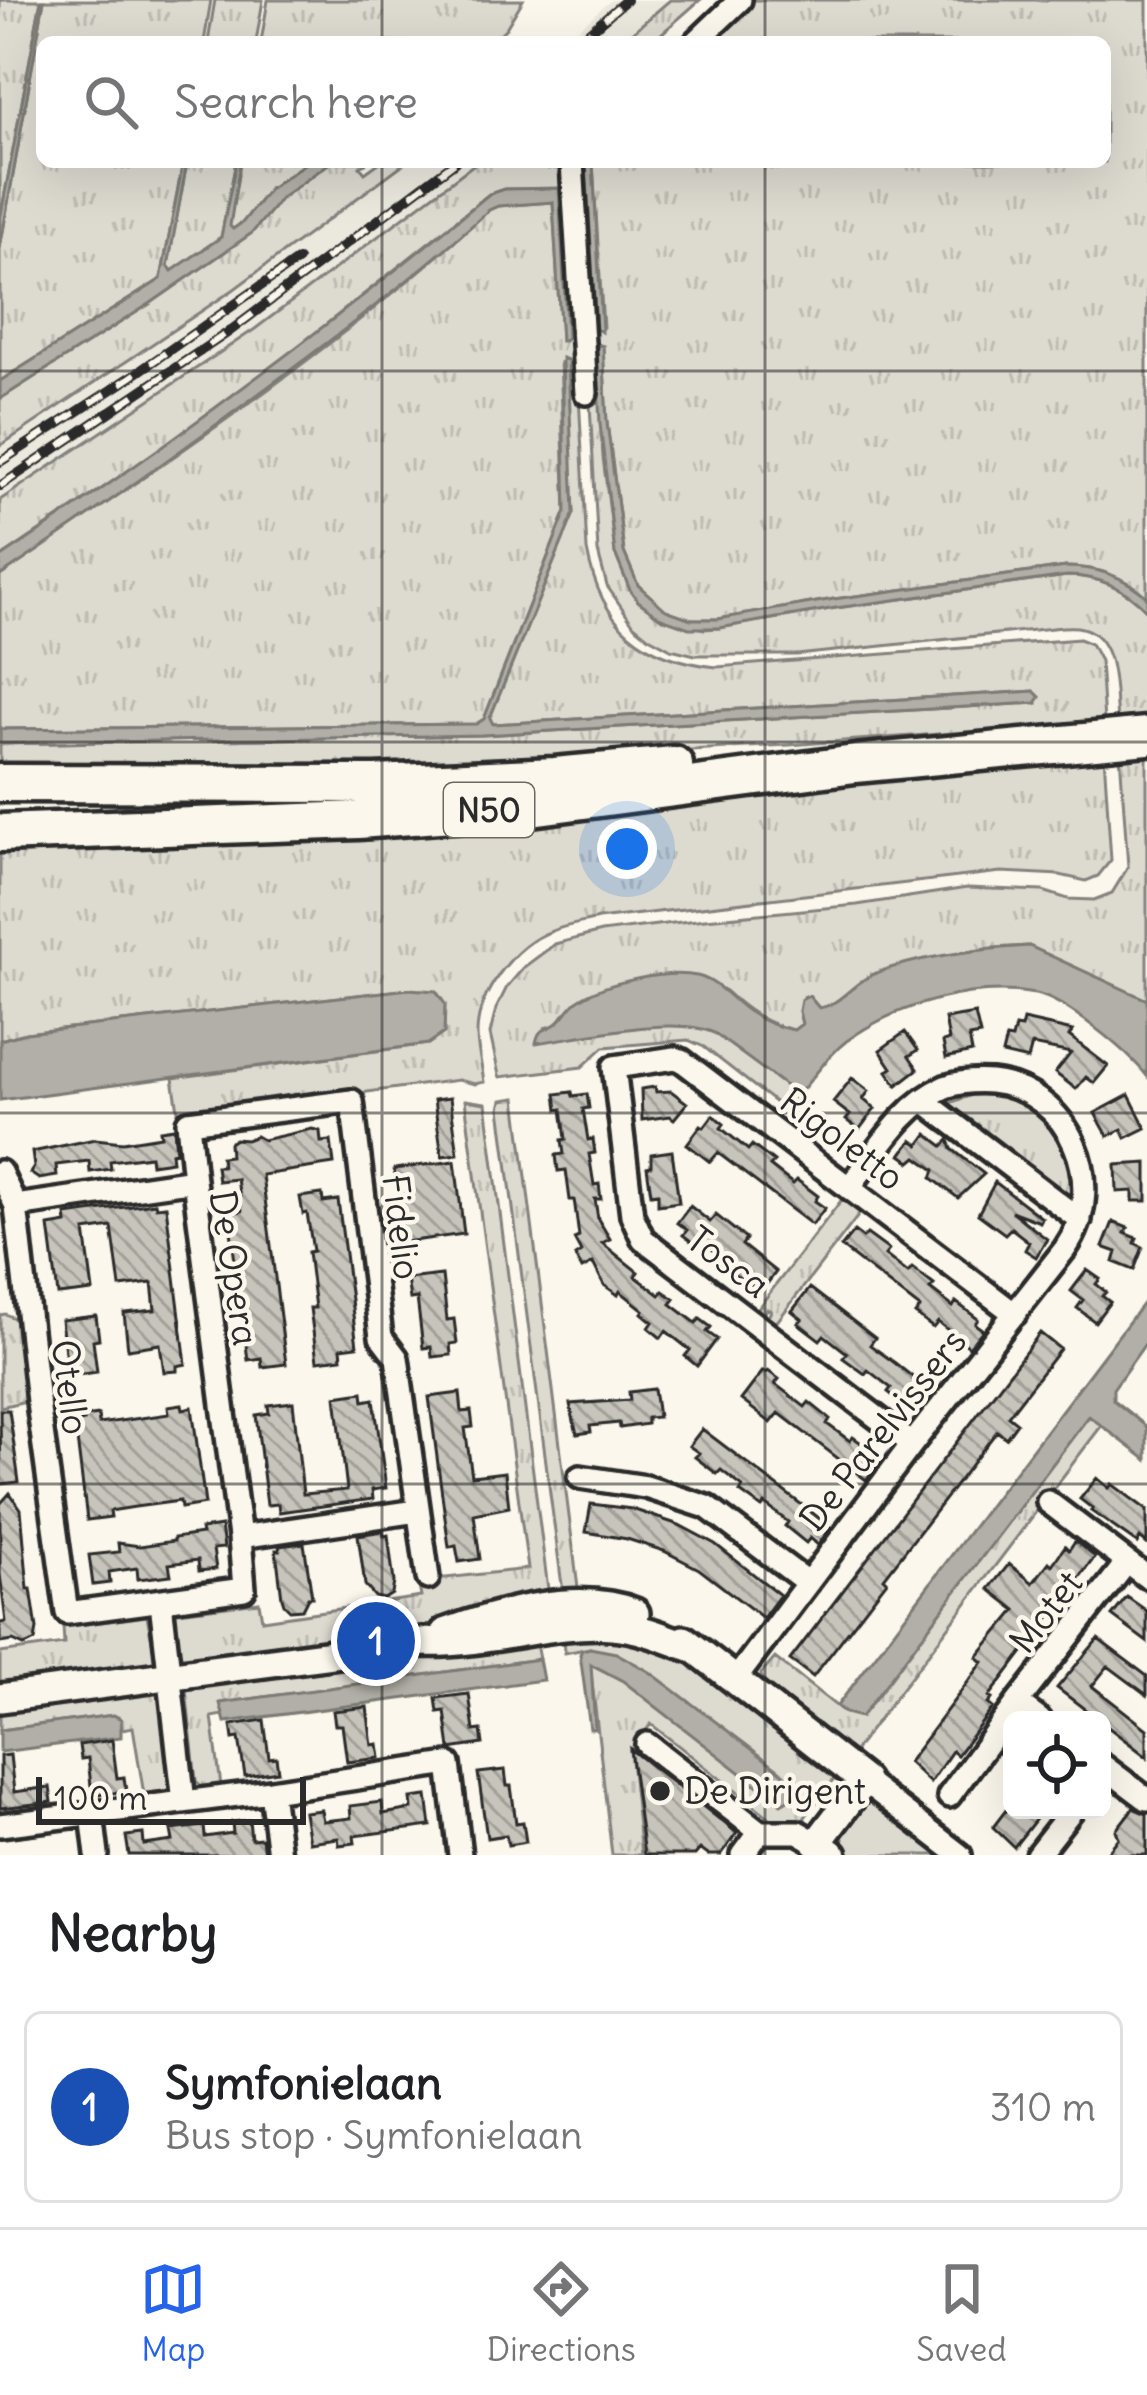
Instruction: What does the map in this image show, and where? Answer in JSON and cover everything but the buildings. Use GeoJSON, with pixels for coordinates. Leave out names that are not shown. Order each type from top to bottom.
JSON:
{"type":"FeatureCollection","features":[{"type":"Feature","properties":{"kind":"highway","name":"N50"},"geometry":{"type":"LineString","coordinates":[[0,783],[375,784],[532,777],[1147,725]]}},
{"type":"Feature","properties":{"kind":"highway","name":"N50"},"geometry":{"type":"LineString","coordinates":[[0,833],[358,820],[531,807],[875,761],[1147,736]]}},
{"type":"Feature","properties":{"kind":"street"},"geometry":{"type":"LineString","coordinates":[[702,36],[740,0]]}},
{"type":"Feature","properties":{"kind":"street"},"geometry":{"type":"LineString","coordinates":[[572,168],[586,393]]}},
{"type":"Feature","properties":{"kind":"street","name":"Rigoletto"},"geometry":{"type":"LineString","coordinates":[[614,1067],[681,1060],[1015,1314]]}},
{"type":"Feature","properties":{"kind":"street","name":"Tosca"},"geometry":{"type":"LineString","coordinates":[[614,1067],[632,1216],[643,1238],[912,1444]]}},
{"type":"Feature","properties":{"kind":"street"},"geometry":{"type":"LineString","coordinates":[[850,1186],[923,1101],[947,1086],[977,1081],[1011,1084],[1042,1100],[1069,1130],[1083,1166],[1085,1200],[1080,1220],[923,1101]]}},
{"type":"Feature","properties":{"kind":"street","name":"Fidelio"},"geometry":{"type":"LineString","coordinates":[[194,1180],[188,1122],[352,1101],[381,1337],[397,1358],[428,1578]]}},
{"type":"Feature","properties":{"kind":"street","name":"Otello"},"geometry":{"type":"LineString","coordinates":[[0,1172],[16,1207],[67,1613]]}},
{"type":"Feature","properties":{"kind":"street","name":"De Opera"},"geometry":{"type":"LineString","coordinates":[[16,1207],[194,1180],[240,1537],[244,1588],[67,1613]]}},
{"type":"Feature","properties":{"kind":"street","name":"De Parelvissers"},"geometry":{"type":"LineString","coordinates":[[735,1679],[1075,1235],[1080,1220]]}},
{"type":"Feature","properties":{"kind":"street"},"geometry":{"type":"LineString","coordinates":[[580,1477],[646,1487],[707,1508],[808,1582]]}},
{"type":"Feature","properties":{"kind":"street","name":"Motet"},"geometry":{"type":"LineString","coordinates":[[1048,1502],[1147,1577]]}},
{"type":"Feature","properties":{"kind":"street"},"geometry":{"type":"LineString","coordinates":[[240,1537],[417,1510]]}},
{"type":"Feature","properties":{"kind":"street","name":"Motet"},"geometry":{"type":"LineString","coordinates":[[949,1796],[1127,1562]]}},
{"type":"Feature","properties":{"kind":"street"},"geometry":{"type":"LineString","coordinates":[[161,1602],[184,1802]]}},
{"type":"Feature","properties":{"kind":"street"},"geometry":{"type":"LineString","coordinates":[[0,1698],[422,1642],[500,1614],[570,1604],[620,1607],[667,1626],[960,1855]]}},
{"type":"Feature","properties":{"kind":"street","name":"Motet"},"geometry":{"type":"LineString","coordinates":[[1017,1703],[1028,1711]]}},
{"type":"Feature","properties":{"kind":"street"},"geometry":{"type":"LineString","coordinates":[[647,1744],[760,1832],[798,1832],[825,1849],[864,1781]]}},
{"type":"Feature","properties":{"kind":"street"},"geometry":{"type":"LineString","coordinates":[[0,1826],[449,1764],[460,1855]]}},
{"type":"Feature","properties":{"kind":"street"},"geometry":{"type":"LineString","coordinates":[[1111,1774],[1147,1799]]}},
{"type":"Feature","properties":{"kind":"street"},"geometry":{"type":"LineString","coordinates":[[271,1791],[279,1855]]}},
{"type":"Feature","properties":{"kind":"street"},"geometry":{"type":"LineString","coordinates":[[92,1814],[98,1855]]}},
{"type":"Feature","properties":{"kind":"street"},"geometry":{"type":"LineString","coordinates":[[1037,1855],[1065,1819]]}},
{"type":"Feature","properties":{"kind":"street"},"geometry":{"type":"LineString","coordinates":[[742,1855],[760,1832]]}},
{"type":"Feature","properties":{"kind":"shaded area"},"geometry":{"type":"Polygon","coordinates":[[[41,0],[44,0],[0,248],[0,220],[41,0]]]}},
{"type":"Feature","properties":{"kind":"shaded area"},"geometry":{"type":"Polygon","coordinates":[[[611,0],[670,0],[628,36],[573,33],[611,0]]]}},
{"type":"Feature","properties":{"kind":"shaded area"},"geometry":{"type":"Polygon","coordinates":[[[182,168],[186,168],[168,266],[172,271],[221,237],[235,168],[239,168],[233,229],[269,189],[299,168],[323,168],[281,198],[252,233],[0,399],[0,381],[161,279],[182,168]]]}},
{"type":"Feature","properties":{"kind":"shaded area"},"geometry":{"type":"Polygon","coordinates":[[[398,168],[469,168],[255,329],[0,500],[0,446],[233,290],[398,168]]]}},
{"type":"Feature","properties":{"kind":"shaded area"},"geometry":{"type":"Polygon","coordinates":[[[586,168],[593,168],[602,332],[596,329],[586,168]]]}},
{"type":"Feature","properties":{"kind":"shaded area"},"geometry":{"type":"Polygon","coordinates":[[[559,188],[564,341],[553,202],[498,206],[287,373],[0,576],[0,558],[249,383],[489,194],[504,189],[559,188]]]}},
{"type":"Feature","properties":{"kind":"shaded area"},"geometry":{"type":"Polygon","coordinates":[[[596,344],[603,346],[607,423],[624,552],[638,585],[666,610],[691,619],[718,619],[1066,567],[1099,571],[1129,583],[1147,597],[1147,611],[1111,584],[1067,576],[719,628],[689,628],[661,618],[630,590],[615,553],[596,344]]]}},
{"type":"Feature","properties":{"kind":"shaded area"},"geometry":{"type":"Polygon","coordinates":[[[562,358],[568,360],[574,513],[490,718],[493,724],[1034,691],[1040,697],[1036,703],[482,735],[0,744],[0,729],[476,724],[484,719],[566,511],[562,358]]]}},
{"type":"Feature","properties":{"kind":"shaded area"},"geometry":{"type":"Polygon","coordinates":[[[1029,946],[1147,1000],[1147,1076],[1079,1016],[1048,998],[1012,991],[937,999],[889,1016],[841,1046],[798,1095],[714,1033],[697,1028],[627,1029],[536,1043],[540,1033],[558,1023],[580,999],[637,979],[697,976],[761,1019],[794,1030],[802,1024],[801,1000],[809,996],[819,1008],[868,977],[894,967],[951,954],[1029,946]]]}},
{"type":"Feature","properties":{"kind":"shaded area"},"geometry":{"type":"Polygon","coordinates":[[[409,989],[436,991],[445,1004],[444,1033],[428,1044],[0,1100],[0,1040],[26,1033],[409,989]]]}},
{"type":"Feature","properties":{"kind":"shaded area"},"geometry":{"type":"Polygon","coordinates":[[[1147,1298],[1147,1341],[1113,1389],[1113,1400],[1147,1427],[1147,1460],[1089,1416],[861,1717],[845,1713],[837,1706],[1147,1298]]]}},
{"type":"Feature","properties":{"kind":"shaded area"},"geometry":{"type":"Polygon","coordinates":[[[590,1648],[616,1653],[650,1672],[798,1784],[793,1797],[781,1804],[623,1681],[591,1664],[595,1729],[590,1729],[580,1654],[590,1648]]]}},
{"type":"Feature","properties":{"kind":"shaded area"},"geometry":{"type":"Polygon","coordinates":[[[539,1659],[543,1680],[225,1722],[220,1703],[539,1659]]]}},
{"type":"Feature","properties":{"kind":"shaded area"},"geometry":{"type":"Polygon","coordinates":[[[113,1715],[121,1719],[121,1737],[0,1752],[0,1730],[113,1715]]]}},
{"type":"Feature","properties":{"kind":"green space"},"geometry":{"type":"Polygon","coordinates":[[[0,0],[41,0],[0,220],[0,0]]]}},
{"type":"Feature","properties":{"kind":"green space"},"geometry":{"type":"Polygon","coordinates":[[[44,0],[211,0],[205,36],[38,36],[44,0]]]}},
{"type":"Feature","properties":{"kind":"green space"},"geometry":{"type":"Polygon","coordinates":[[[215,0],[263,0],[257,36],[209,36],[215,0]]]}},
{"type":"Feature","properties":{"kind":"green space"},"geometry":{"type":"Polygon","coordinates":[[[268,0],[523,0],[498,36],[262,36],[268,0]]]}},
{"type":"Feature","properties":{"kind":"green space"},"geometry":{"type":"Polygon","coordinates":[[[670,0],[700,0],[659,36],[628,36],[670,0]]]}},
{"type":"Feature","properties":{"kind":"green space"},"geometry":{"type":"Polygon","coordinates":[[[748,0],[1147,0],[1147,597],[1110,574],[1066,567],[718,619],[691,619],[665,610],[638,585],[624,552],[607,423],[603,346],[597,344],[603,457],[615,553],[630,590],[661,618],[719,628],[1067,576],[1090,578],[1120,589],[1147,611],[1147,719],[1117,721],[1108,654],[1094,633],[1082,628],[797,655],[695,655],[649,637],[634,625],[607,586],[598,552],[577,168],[586,168],[596,329],[603,328],[593,168],[1111,168],[1111,36],[710,36],[748,0]]]}},
{"type":"Feature","properties":{"kind":"green space"},"geometry":{"type":"Polygon","coordinates":[[[36,45],[36,168],[182,168],[161,279],[0,381],[0,248],[36,45]]]}},
{"type":"Feature","properties":{"kind":"green space"},"geometry":{"type":"Polygon","coordinates":[[[186,168],[235,168],[221,237],[173,271],[168,266],[186,168]]]}},
{"type":"Feature","properties":{"kind":"green space"},"geometry":{"type":"Polygon","coordinates":[[[239,168],[299,168],[269,189],[243,222],[233,229],[229,226],[239,168]]]}},
{"type":"Feature","properties":{"kind":"green space"},"geometry":{"type":"Polygon","coordinates":[[[323,168],[361,168],[365,173],[372,168],[398,168],[233,290],[0,446],[0,399],[252,233],[281,198],[323,168]]]}},
{"type":"Feature","properties":{"kind":"green space"},"geometry":{"type":"Polygon","coordinates":[[[469,168],[567,168],[587,550],[603,599],[629,634],[667,656],[717,667],[1079,639],[1091,644],[1100,661],[1104,722],[789,745],[359,767],[0,769],[0,744],[482,735],[1037,703],[1034,691],[493,724],[489,719],[574,513],[560,361],[566,511],[484,719],[476,724],[0,729],[0,576],[312,356],[489,210],[553,202],[561,340],[567,336],[559,189],[504,189],[489,194],[288,355],[0,558],[0,500],[255,329],[469,168]]]}},
{"type":"Feature","properties":{"kind":"green space"},"geometry":{"type":"Polygon","coordinates":[[[1147,751],[1147,1000],[1029,946],[990,948],[924,960],[827,1007],[819,1008],[809,996],[804,997],[799,1011],[802,1024],[794,1030],[756,1015],[723,989],[565,1013],[557,1025],[544,1028],[656,1024],[714,1033],[798,1095],[786,1111],[704,1047],[688,1040],[604,1047],[582,1067],[500,1077],[490,1034],[496,1009],[524,967],[555,944],[601,932],[857,905],[967,888],[1043,891],[1094,900],[1112,893],[1128,867],[1120,754],[1147,751]]]}},
{"type":"Feature","properties":{"kind":"green space"},"geometry":{"type":"Polygon","coordinates":[[[1104,755],[1111,860],[1098,876],[1086,881],[1001,872],[598,919],[557,929],[512,959],[483,1003],[477,1034],[484,1082],[458,1080],[179,1117],[173,1078],[428,1044],[444,1032],[445,1004],[410,989],[26,1033],[0,1040],[0,846],[839,781],[1104,755]]]}},
{"type":"Feature","properties":{"kind":"green space"},"geometry":{"type":"Polygon","coordinates":[[[972,1095],[1014,1099],[1046,1118],[1072,1156],[1076,1208],[941,1106],[972,1095]]]}},
{"type":"Feature","properties":{"kind":"green space"},"geometry":{"type":"Polygon","coordinates":[[[516,1098],[579,1595],[564,1596],[561,1578],[500,1108],[502,1100],[516,1098]]]}},
{"type":"Feature","properties":{"kind":"green space"},"geometry":{"type":"Polygon","coordinates":[[[465,1100],[486,1103],[549,1597],[464,1616],[391,1642],[177,1669],[170,1613],[259,1602],[262,1620],[421,1597],[418,1581],[528,1569],[465,1100]]]}},
{"type":"Feature","properties":{"kind":"green space"},"geometry":{"type":"Polygon","coordinates":[[[843,1198],[861,1212],[776,1323],[768,1317],[771,1311],[763,1314],[758,1308],[843,1198]]]}},
{"type":"Feature","properties":{"kind":"green space"},"geometry":{"type":"Polygon","coordinates":[[[0,1315],[20,1321],[30,1400],[0,1407],[0,1315]]]}},
{"type":"Feature","properties":{"kind":"green space"},"geometry":{"type":"Polygon","coordinates":[[[1089,1416],[1102,1425],[852,1754],[761,1684],[761,1674],[775,1658],[845,1713],[1089,1416]]]}},
{"type":"Feature","properties":{"kind":"green space"},"geometry":{"type":"Polygon","coordinates":[[[147,1616],[158,1671],[0,1683],[0,1653],[64,1644],[63,1627],[147,1616]]]}},
{"type":"Feature","properties":{"kind":"green space"},"geometry":{"type":"Polygon","coordinates":[[[617,1632],[679,1651],[839,1773],[805,1817],[805,1825],[762,1827],[769,1817],[651,1724],[630,1750],[641,1855],[612,1855],[590,1664],[623,1681],[590,1648],[565,1653],[564,1635],[617,1632]]]}},
{"type":"Feature","properties":{"kind":"green space"},"geometry":{"type":"Polygon","coordinates":[[[536,1644],[539,1659],[221,1703],[223,1715],[212,1717],[221,1786],[205,1789],[196,1781],[186,1689],[536,1644]]]}},
{"type":"Feature","properties":{"kind":"green space"},"geometry":{"type":"Polygon","coordinates":[[[162,1691],[176,1783],[163,1793],[144,1795],[133,1727],[122,1729],[121,1719],[114,1715],[0,1730],[0,1707],[162,1691]]]}},
{"type":"Feature","properties":{"kind":"green space"},"geometry":{"type":"Polygon","coordinates":[[[866,1801],[883,1807],[946,1855],[844,1855],[834,1839],[840,1843],[843,1839],[837,1833],[866,1801]]]}},
{"type":"Feature","properties":{"kind":"railway"},"geometry":{"type":"LineString","coordinates":[[584,36],[626,0]]}},
{"type":"Feature","properties":{"kind":"railway"},"geometry":{"type":"LineString","coordinates":[[0,486],[230,331],[447,168]]}},
{"type":"Feature","properties":{"kind":"railway"},"geometry":{"type":"LineString","coordinates":[[0,462],[298,260]]}},
{"type":"Feature","properties":{"kind":"place","name":"Symfonielaan"},"geometry":{"type":"Point","coordinates":[376,1641]}},
{"type":"Feature","properties":{"kind":"place","name":"De Dirigent"},"geometry":{"type":"Point","coordinates":[660,1791]}}]}
